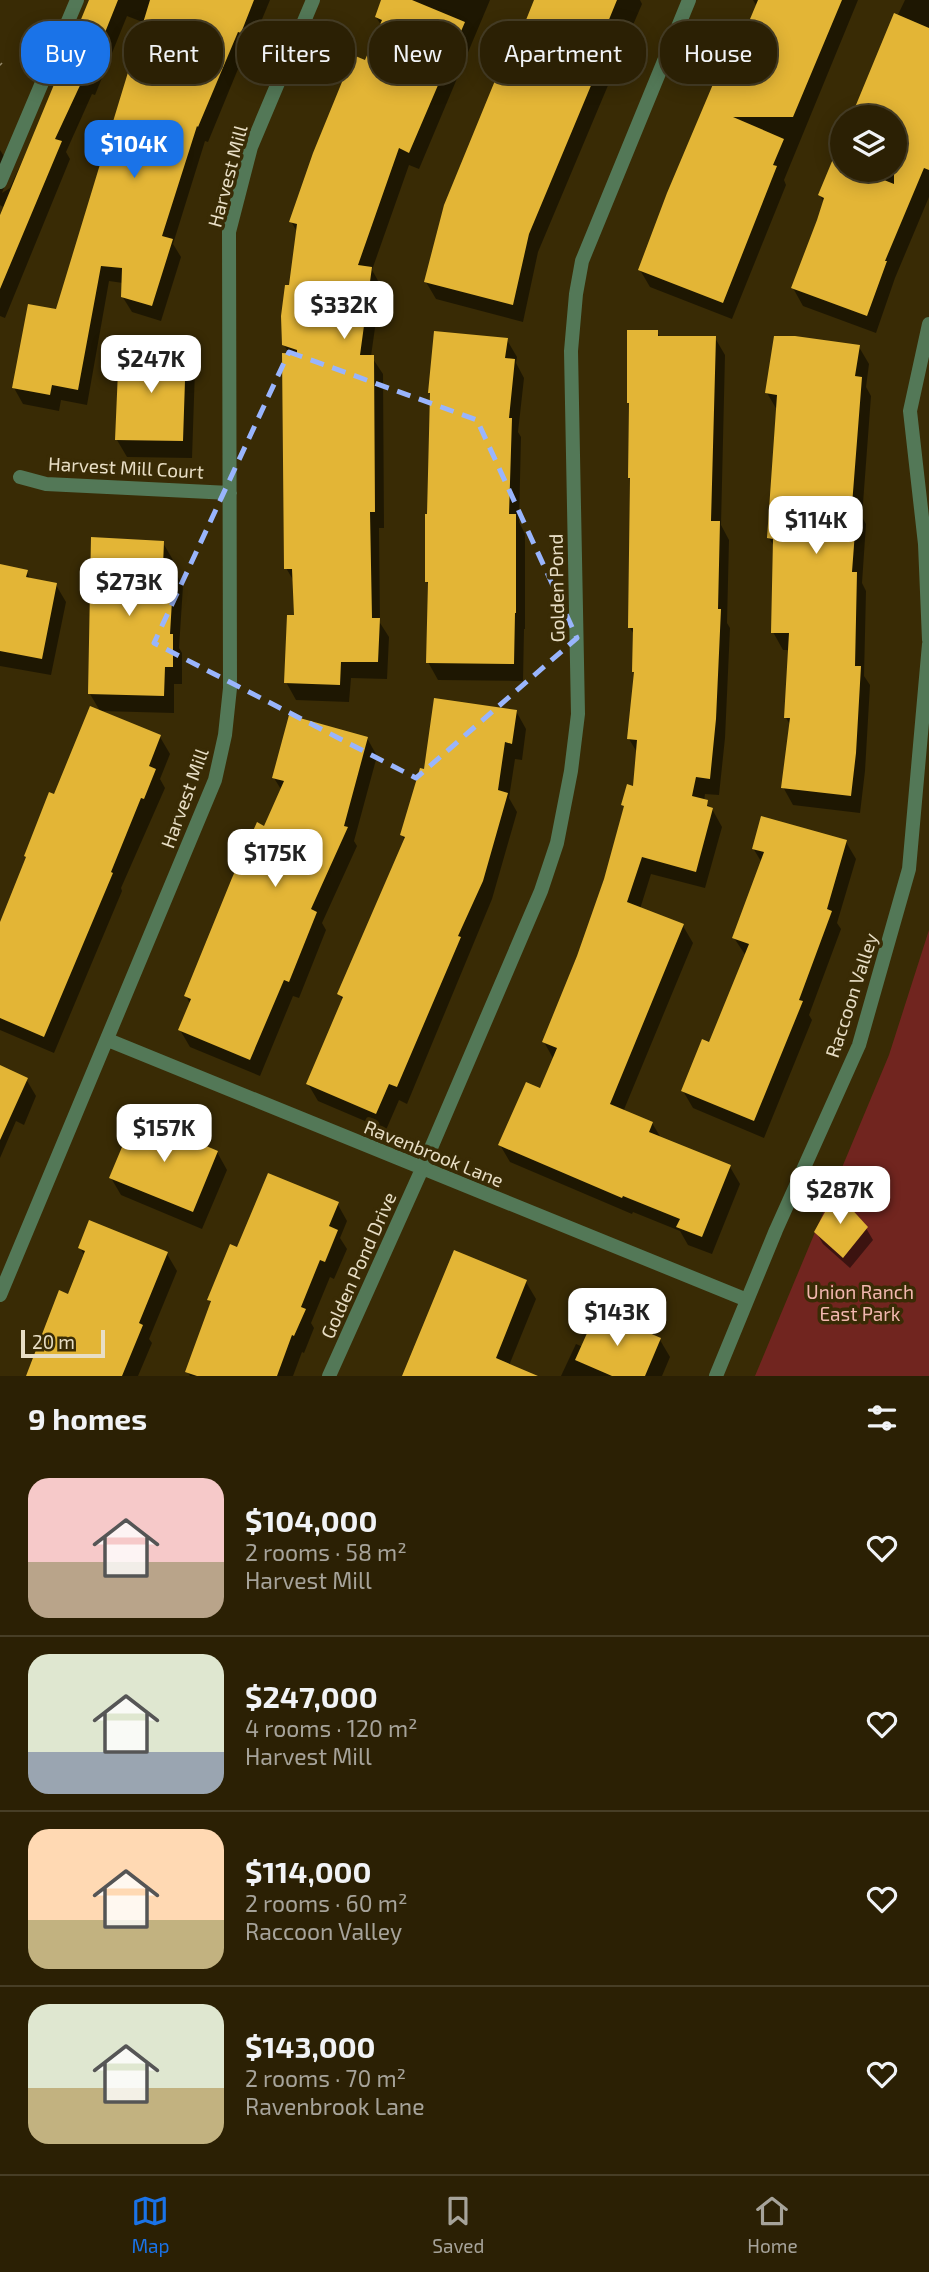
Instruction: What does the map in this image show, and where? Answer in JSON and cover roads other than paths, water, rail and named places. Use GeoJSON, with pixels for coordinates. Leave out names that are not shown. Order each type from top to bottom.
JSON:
{"type":"FeatureCollection","features":[{"type":"Feature","properties":{"kind":"street"},"geometry":{"type":"LineString","coordinates":[[0,181],[77,0]]}},
{"type":"Feature","properties":{"kind":"street","name":"Harvest Mill"},"geometry":{"type":"LineString","coordinates":[[0,1295],[215,780],[225,735],[230,688],[229,232],[251,147],[313,0]]}},
{"type":"Feature","properties":{"kind":"street","name":"Golden Pond"},"geometry":{"type":"LineString","coordinates":[[422,1169],[541,891],[557,843],[571,771],[578,714],[572,351],[576,294],[582,261],[689,0]]}},
{"type":"Feature","properties":{"kind":"street","name":"Raccoon Valley"},"geometry":{"type":"LineString","coordinates":[[716,1376],[859,1045],[909,869],[929,642],[927,544],[911,411],[929,324]]}},
{"type":"Feature","properties":{"kind":"street","name":"Harvest Mill Court"},"geometry":{"type":"LineString","coordinates":[[20,477],[46,484],[230,493]]}},
{"type":"Feature","properties":{"kind":"street","name":"Ravenbrook Lane"},"geometry":{"type":"LineString","coordinates":[[108,1041],[747,1300]]}},
{"type":"Feature","properties":{"kind":"street","name":"Golden Pond Drive"},"geometry":{"type":"LineString","coordinates":[[329,1376],[422,1169]]}},
{"type":"Feature","properties":{"kind":"park label","name":"Union Ranch East Park"},"geometry":{"type":"Point","coordinates":[860,1302]}}]}
